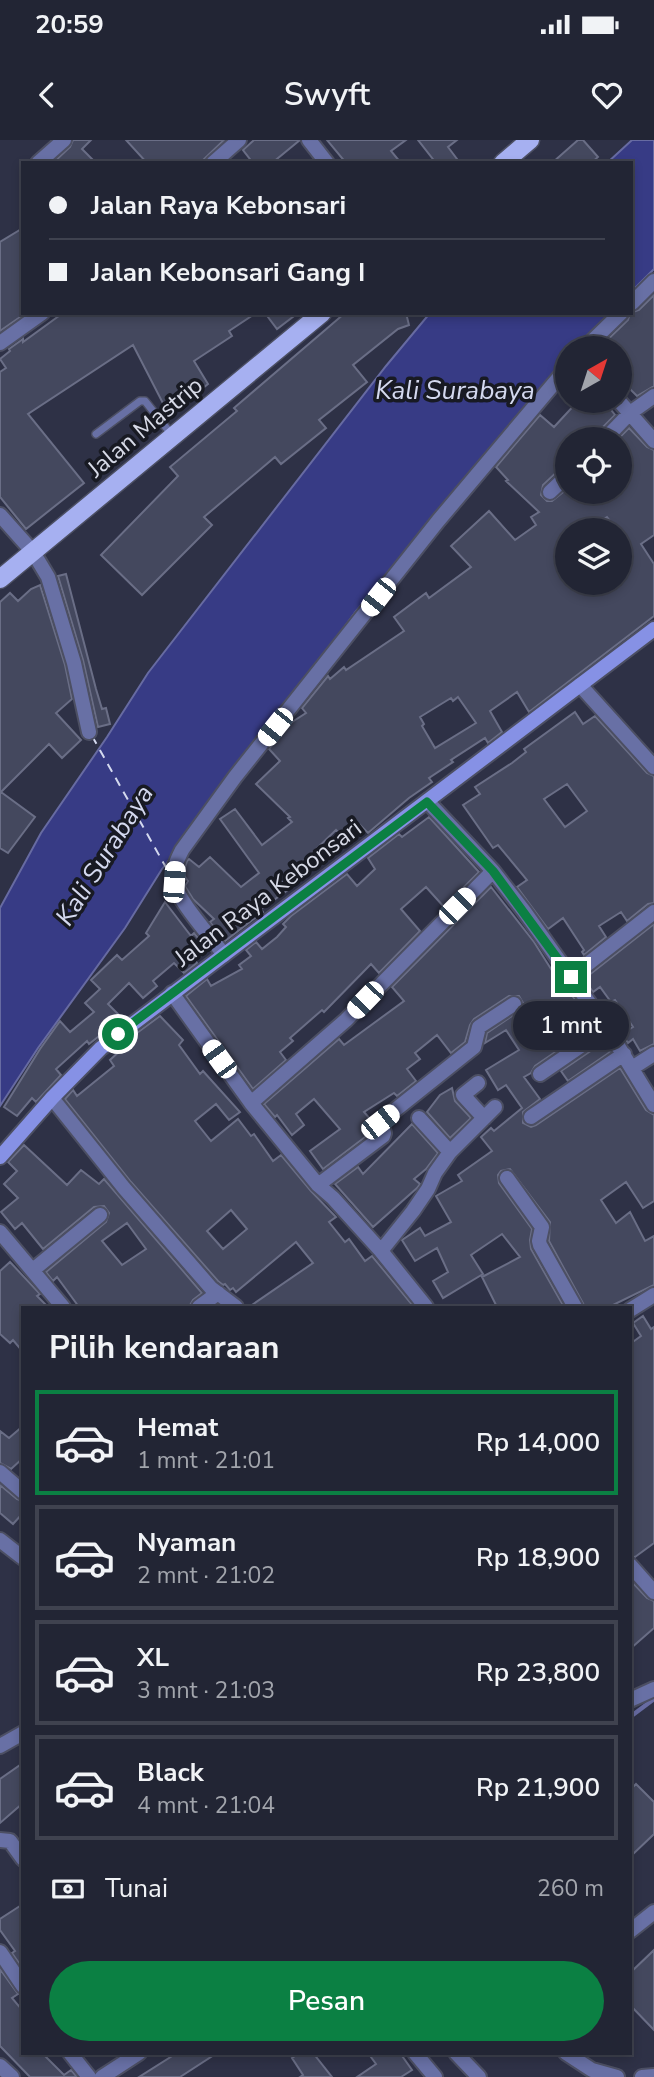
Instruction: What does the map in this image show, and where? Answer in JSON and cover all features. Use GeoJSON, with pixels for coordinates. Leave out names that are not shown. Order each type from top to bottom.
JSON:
{"type":"FeatureCollection","features":[{"type":"Feature","properties":{"kind":"main road"},"geometry":{"type":"LineString","coordinates":[[505,161],[530,140]]}},
{"type":"Feature","properties":{"kind":"main road","name":"Jalan Mastrip"},"geometry":{"type":"LineString","coordinates":[[0,579],[320,315]]}},
{"type":"Feature","properties":{"kind":"main road","name":"Jalan Raya Kebonsari"},"geometry":{"type":"LineString","coordinates":[[0,1157],[101,1048],[654,629]]}},
{"type":"Feature","properties":{"kind":"street"},"geometry":{"type":"LineString","coordinates":[[40,161],[64,140]]}},
{"type":"Feature","properties":{"kind":"street"},"geometry":{"type":"LineString","coordinates":[[215,161],[239,140]]}},
{"type":"Feature","properties":{"kind":"street"},"geometry":{"type":"LineString","coordinates":[[309,140],[325,161]]}},
{"type":"Feature","properties":{"kind":"street"},"geometry":{"type":"LineString","coordinates":[[633,302],[654,281]]}},
{"type":"Feature","properties":{"kind":"street"},"geometry":{"type":"LineString","coordinates":[[0,343],[40,315]]}},
{"type":"Feature","properties":{"kind":"street"},"geometry":{"type":"LineString","coordinates":[[597,336],[619,315]]}},
{"type":"Feature","properties":{"kind":"street"},"geometry":{"type":"LineString","coordinates":[[224,955],[181,897],[174,882],[175,862],[235,777],[438,521],[555,382]]}},
{"type":"Feature","properties":{"kind":"street"},"geometry":{"type":"LineString","coordinates":[[632,412],[654,396]]}},
{"type":"Feature","properties":{"kind":"street"},"geometry":{"type":"LineString","coordinates":[[617,427],[630,413],[654,441]]}},
{"type":"Feature","properties":{"kind":"street"},"geometry":{"type":"LineString","coordinates":[[550,492],[555,487]]}},
{"type":"Feature","properties":{"kind":"street"},"geometry":{"type":"LineString","coordinates":[[0,515],[33,552],[48,578],[58,607],[89,732]]}},
{"type":"Feature","properties":{"kind":"street"},"geometry":{"type":"LineString","coordinates":[[580,685],[654,767]]}},
{"type":"Feature","properties":{"kind":"street"},"geometry":{"type":"LineString","coordinates":[[427,802],[493,871],[607,1028],[654,1105]]}},
{"type":"Feature","properties":{"kind":"street"},"geometry":{"type":"LineString","coordinates":[[251,1103],[346,1020],[493,871]]}},
{"type":"Feature","properties":{"kind":"street"},"geometry":{"type":"LineString","coordinates":[[571,977],[654,912]]}},
{"type":"Feature","properties":{"kind":"street"},"geometry":{"type":"LineString","coordinates":[[172,993],[251,1103],[318,1185],[381,1251],[425,1306]]}},
{"type":"Feature","properties":{"kind":"street"},"geometry":{"type":"LineString","coordinates":[[318,1185],[383,1136],[380,1122],[474,1047],[479,1027],[514,1004]]}},
{"type":"Feature","properties":{"kind":"street"},"geometry":{"type":"LineString","coordinates":[[540,1074],[607,1028]]}},
{"type":"Feature","properties":{"kind":"street"},"geometry":{"type":"LineString","coordinates":[[531,1118],[624,1054]]}},
{"type":"Feature","properties":{"kind":"street"},"geometry":{"type":"LineString","coordinates":[[632,1068],[654,1054]]}},
{"type":"Feature","properties":{"kind":"street"},"geometry":{"type":"LineString","coordinates":[[478,1083],[463,1095],[485,1122]]}},
{"type":"Feature","properties":{"kind":"street"},"geometry":{"type":"LineString","coordinates":[[52,1098],[124,1188],[211,1288],[235,1306]]}},
{"type":"Feature","properties":{"kind":"street"},"geometry":{"type":"LineString","coordinates":[[381,1251],[425,1195],[437,1169],[450,1152],[485,1122],[495,1107]]}},
{"type":"Feature","properties":{"kind":"street"},"geometry":{"type":"LineString","coordinates":[[419,1118],[450,1152]]}},
{"type":"Feature","properties":{"kind":"street"},"geometry":{"type":"LineString","coordinates":[[507,1178],[542,1227],[540,1245],[574,1306]]}},
{"type":"Feature","properties":{"kind":"street"},"geometry":{"type":"LineString","coordinates":[[33,1270],[100,1215]]}},
{"type":"Feature","properties":{"kind":"street"},"geometry":{"type":"LineString","coordinates":[[0,1232],[62,1306]]}},
{"type":"Feature","properties":{"kind":"street"},"geometry":{"type":"LineString","coordinates":[[200,1306],[218,1293]]}},
{"type":"Feature","properties":{"kind":"street"},"geometry":{"type":"LineString","coordinates":[[632,1309],[654,1295]]}},
{"type":"Feature","properties":{"kind":"street"},"geometry":{"type":"LineString","coordinates":[[0,1472],[21,1490]]}},
{"type":"Feature","properties":{"kind":"street"},"geometry":{"type":"LineString","coordinates":[[0,1539],[21,1556]]}},
{"type":"Feature","properties":{"kind":"street"},"geometry":{"type":"LineString","coordinates":[[632,1566],[653,1589]]}},
{"type":"Feature","properties":{"kind":"street"},"geometry":{"type":"LineString","coordinates":[[632,1699],[654,1689]]}},
{"type":"Feature","properties":{"kind":"street"},"geometry":{"type":"LineString","coordinates":[[0,1746],[21,1734]]}},
{"type":"Feature","properties":{"kind":"street"},"geometry":{"type":"LineString","coordinates":[[0,1840],[10,1841],[21,1856]]}},
{"type":"Feature","properties":{"kind":"street"},"geometry":{"type":"LineString","coordinates":[[632,1929],[654,1912]]}},
{"type":"Feature","properties":{"kind":"street"},"geometry":{"type":"LineString","coordinates":[[0,1952],[21,1983]]}},
{"type":"Feature","properties":{"kind":"street"},"geometry":{"type":"LineString","coordinates":[[72,2055],[89,2077]]}},
{"type":"Feature","properties":{"kind":"street"},"geometry":{"type":"LineString","coordinates":[[102,2077],[136,2055]]}},
{"type":"Feature","properties":{"kind":"street"},"geometry":{"type":"LineString","coordinates":[[417,2055],[435,2077]]}},
{"type":"Feature","properties":{"kind":"street"},"geometry":{"type":"LineString","coordinates":[[458,2055],[480,2077]]}},
{"type":"Feature","properties":{"kind":"street"},"geometry":{"type":"LineString","coordinates":[[569,2055],[592,2070],[617,2077]]}},
{"type":"Feature","properties":{"kind":"street"},"geometry":{"type":"LineString","coordinates":[[0,2066],[12,2077]]}},
{"type":"Feature","properties":{"kind":"street"},"geometry":{"type":"LineString","coordinates":[[642,2077],[654,2076]]}},
{"type":"Feature","properties":{"kind":"lane"},"geometry":{"type":"LineString","coordinates":[[96,434],[140,401],[145,401],[173,435]]}},
{"type":"Feature","properties":{"kind":"water"},"geometry":{"type":"Polygon","coordinates":[[[632,140],[654,140],[654,269],[633,290],[633,161],[609,161],[632,140]]]}},
{"type":"Feature","properties":{"kind":"water","name":"Kali Surabaya"},"geometry":{"type":"Polygon","coordinates":[[[428,315],[610,315],[592,336],[555,336],[555,380],[356,611],[237,774],[162,869],[125,928],[38,1048],[0,1106],[0,908],[41,833],[148,673],[428,315]]]}},
{"type":"Feature","properties":{"kind":"building"},"geometry":{"type":"Polygon","coordinates":[[[73,140],[91,140],[82,149],[94,161],[55,161],[70,147],[73,140]]]}},
{"type":"Feature","properties":{"kind":"building"},"geometry":{"type":"Polygon","coordinates":[[[126,140],[224,140],[202,161],[145,161],[126,140]]]}},
{"type":"Feature","properties":{"kind":"building"},"geometry":{"type":"Polygon","coordinates":[[[254,140],[300,140],[274,161],[251,161],[243,150],[254,140]]]}},
{"type":"Feature","properties":{"kind":"building"},"geometry":{"type":"Polygon","coordinates":[[[327,140],[406,140],[391,151],[399,161],[344,161],[327,140]]]}},
{"type":"Feature","properties":{"kind":"building"},"geometry":{"type":"Polygon","coordinates":[[[418,140],[457,140],[448,147],[458,161],[434,161],[418,140]]]}},
{"type":"Feature","properties":{"kind":"building"},"geometry":{"type":"Polygon","coordinates":[[[578,140],[583,140],[598,157],[593,161],[554,161],[578,140]]]}},
{"type":"Feature","properties":{"kind":"building"},"geometry":{"type":"Polygon","coordinates":[[[21,229],[23,315],[0,331],[0,242],[21,229]]]}},
{"type":"Feature","properties":{"kind":"building"},"geometry":{"type":"Polygon","coordinates":[[[654,295],[654,386],[637,396],[632,391],[632,336],[611,336],[633,312],[639,310],[654,295]]]}},
{"type":"Feature","properties":{"kind":"building"},"geometry":{"type":"Polygon","coordinates":[[[60,315],[253,315],[229,331],[232,336],[194,361],[208,384],[169,415],[133,345],[28,414],[84,483],[26,529],[0,497],[0,372],[6,368],[0,359],[23,339],[23,342],[60,315]]]}},
{"type":"Feature","properties":{"kind":"building"},"geometry":{"type":"Polygon","coordinates":[[[266,315],[295,315],[277,329],[266,315]]]}},
{"type":"Feature","properties":{"kind":"building"},"geometry":{"type":"Polygon","coordinates":[[[343,315],[406,315],[409,325],[398,329],[353,365],[367,382],[319,420],[326,428],[281,464],[275,457],[204,517],[212,525],[142,595],[101,555],[178,476],[170,467],[237,411],[234,408],[343,315]]]}},
{"type":"Feature","properties":{"kind":"building"},"geometry":{"type":"Polygon","coordinates":[[[567,413],[615,415],[603,427],[555,427],[555,474],[543,485],[541,495],[547,501],[555,499],[555,504],[632,504],[632,431],[647,447],[654,450],[654,535],[641,544],[654,564],[654,616],[529,712],[517,692],[490,711],[502,732],[488,743],[485,738],[451,760],[453,762],[429,778],[432,782],[368,833],[360,825],[345,839],[336,830],[280,879],[288,890],[261,909],[263,912],[225,941],[210,922],[214,919],[193,899],[185,886],[188,881],[183,874],[187,861],[189,859],[199,867],[210,857],[241,887],[259,873],[220,819],[235,809],[262,845],[292,822],[256,784],[280,761],[269,749],[289,724],[306,713],[302,708],[328,676],[330,679],[344,667],[346,670],[404,631],[394,617],[426,593],[429,598],[471,567],[451,546],[489,511],[515,540],[536,525],[531,517],[539,512],[506,481],[508,480],[496,467],[540,415],[554,427],[567,413]],[[458,697],[453,701],[451,698],[420,717],[424,724],[422,726],[435,748],[476,723],[458,697]]]}},
{"type":"Feature","properties":{"kind":"building"},"geometry":{"type":"Polygon","coordinates":[[[66,574],[96,689],[102,709],[106,708],[110,724],[98,727],[83,660],[58,576],[66,574]]]}},
{"type":"Feature","properties":{"kind":"building"},"geometry":{"type":"Polygon","coordinates":[[[40,585],[65,665],[72,699],[56,713],[81,740],[62,758],[49,744],[1,792],[35,817],[8,853],[0,848],[0,602],[10,593],[18,601],[40,585]]]}},
{"type":"Feature","properties":{"kind":"building"},"geometry":{"type":"Polygon","coordinates":[[[575,712],[583,724],[595,716],[647,773],[654,776],[654,903],[648,904],[627,921],[621,912],[599,926],[606,937],[584,955],[584,950],[563,918],[548,929],[517,887],[527,880],[498,845],[493,848],[463,805],[480,794],[475,787],[512,763],[526,752],[524,749],[575,712]],[[567,784],[544,799],[565,827],[587,811],[567,784]]]}},
{"type":"Feature","properties":{"kind":"building"},"geometry":{"type":"Polygon","coordinates":[[[429,817],[479,872],[444,907],[426,887],[401,909],[420,931],[379,973],[371,964],[324,1012],[322,1010],[290,1038],[293,1041],[280,1052],[286,1060],[253,1089],[186,996],[207,979],[211,986],[242,969],[239,965],[251,956],[246,950],[256,942],[262,949],[286,927],[283,924],[291,916],[347,874],[357,886],[375,869],[368,858],[399,834],[402,837],[429,817]]]}},
{"type":"Feature","properties":{"kind":"building"},"geometry":{"type":"Polygon","coordinates":[[[491,887],[534,942],[563,988],[565,986],[582,1009],[570,1017],[580,1035],[535,1066],[531,1073],[524,1077],[540,1099],[523,1112],[523,1123],[531,1127],[536,1125],[620,1068],[646,1110],[654,1115],[654,1201],[643,1208],[626,1182],[601,1200],[616,1223],[630,1212],[645,1241],[654,1236],[654,1285],[611,1306],[584,1306],[549,1241],[550,1222],[510,1169],[501,1171],[498,1175],[499,1183],[532,1229],[531,1249],[563,1306],[496,1306],[482,1277],[520,1257],[502,1234],[471,1255],[483,1274],[443,1298],[433,1281],[448,1272],[437,1248],[415,1261],[402,1240],[420,1228],[425,1236],[451,1222],[436,1196],[462,1181],[458,1175],[492,1151],[481,1137],[491,1128],[494,1131],[522,1108],[506,1085],[498,1090],[486,1070],[519,1050],[506,1030],[485,1043],[487,1033],[522,1009],[523,1003],[519,996],[509,996],[474,1019],[465,1042],[451,1053],[437,1035],[415,1053],[420,1059],[407,1069],[416,1081],[397,1096],[394,1093],[364,1112],[371,1120],[373,1131],[323,1169],[310,1151],[340,1129],[314,1099],[296,1114],[304,1125],[292,1135],[277,1115],[275,1117],[264,1104],[339,1039],[344,1045],[404,1001],[392,987],[491,887]]]}},
{"type":"Feature","properties":{"kind":"building"},"geometry":{"type":"Polygon","coordinates":[[[165,902],[191,936],[194,933],[208,950],[184,973],[174,963],[153,981],[157,986],[143,998],[129,983],[108,1004],[122,1018],[89,1044],[87,1041],[56,1069],[61,1075],[36,1102],[32,1098],[17,1116],[4,1107],[60,1021],[70,1032],[94,1012],[85,1003],[100,989],[91,980],[117,955],[122,960],[149,936],[146,933],[165,902]]]}},
{"type":"Feature","properties":{"kind":"building"},"geometry":{"type":"Polygon","coordinates":[[[654,924],[654,1044],[640,1051],[633,1039],[628,1043],[622,1034],[633,1027],[615,1000],[611,1002],[600,987],[593,992],[584,979],[654,924]]]}},
{"type":"Feature","properties":{"kind":"building"},"geometry":{"type":"Polygon","coordinates":[[[160,1016],[183,1040],[179,1045],[200,1074],[203,1071],[240,1112],[229,1120],[216,1104],[195,1121],[211,1141],[238,1119],[251,1136],[254,1134],[273,1161],[281,1155],[336,1217],[329,1222],[345,1242],[349,1239],[365,1261],[372,1256],[413,1306],[250,1306],[313,1263],[296,1242],[236,1292],[218,1281],[131,1182],[65,1099],[73,1090],[77,1096],[114,1066],[110,1060],[121,1050],[118,1047],[160,1016]],[[231,1210],[207,1231],[223,1249],[247,1229],[231,1210]]]}},
{"type":"Feature","properties":{"kind":"building"},"geometry":{"type":"Polygon","coordinates":[[[604,1042],[610,1052],[568,1081],[561,1071],[604,1042]]]}},
{"type":"Feature","properties":{"kind":"building"},"geometry":{"type":"Polygon","coordinates":[[[452,1088],[455,1101],[471,1118],[450,1138],[427,1112],[440,1095],[452,1088]]]}},
{"type":"Feature","properties":{"kind":"building"},"geometry":{"type":"Polygon","coordinates":[[[412,1124],[438,1153],[414,1179],[420,1184],[417,1188],[373,1227],[335,1184],[358,1167],[363,1174],[412,1124]]]}},
{"type":"Feature","properties":{"kind":"building"},"geometry":{"type":"Polygon","coordinates":[[[24,1145],[67,1185],[81,1170],[99,1184],[104,1179],[202,1293],[190,1306],[78,1306],[57,1277],[53,1281],[46,1272],[106,1222],[109,1213],[104,1206],[94,1207],[43,1249],[22,1223],[15,1229],[1,1212],[18,1198],[4,1184],[17,1171],[8,1162],[24,1145]],[[127,1223],[102,1241],[122,1265],[146,1249],[127,1223]]]}},
{"type":"Feature","properties":{"kind":"building"},"geometry":{"type":"Polygon","coordinates":[[[10,1262],[40,1294],[37,1296],[47,1306],[21,1306],[21,1350],[13,1340],[10,1343],[0,1334],[0,1271],[10,1262]]]}},
{"type":"Feature","properties":{"kind":"building"},"geometry":{"type":"Polygon","coordinates":[[[643,1316],[651,1329],[654,1327],[654,1543],[635,1557],[632,1556],[632,1343],[641,1336],[633,1323],[643,1316]]]}},
{"type":"Feature","properties":{"kind":"building"},"geometry":{"type":"Polygon","coordinates":[[[21,1428],[21,1460],[11,1469],[0,1463],[0,1431],[9,1438],[21,1428]]]}},
{"type":"Feature","properties":{"kind":"building"},"geometry":{"type":"Polygon","coordinates":[[[0,1485],[21,1500],[21,1515],[13,1524],[0,1513],[0,1485]]]}},
{"type":"Feature","properties":{"kind":"building"},"geometry":{"type":"Polygon","coordinates":[[[632,1582],[647,1598],[654,1601],[654,1628],[632,1647],[632,1582]]]}},
{"type":"Feature","properties":{"kind":"building"},"geometry":{"type":"Polygon","coordinates":[[[21,1764],[21,1805],[0,1823],[0,1779],[21,1764]]]}},
{"type":"Feature","properties":{"kind":"building"},"geometry":{"type":"Polygon","coordinates":[[[636,1784],[654,1802],[654,1834],[632,1855],[632,1788],[636,1784]]]}},
{"type":"Feature","properties":{"kind":"building"},"geometry":{"type":"Polygon","coordinates":[[[21,1905],[21,1966],[12,1953],[15,1951],[0,1930],[0,1919],[21,1905]]]}},
{"type":"Feature","properties":{"kind":"building"},"geometry":{"type":"Polygon","coordinates":[[[654,1950],[654,2030],[632,2007],[632,1971],[654,1950]]]}},
{"type":"Feature","properties":{"kind":"building"},"geometry":{"type":"Polygon","coordinates":[[[0,1969],[18,1994],[12,1998],[21,2009],[21,2055],[44,2055],[64,2075],[71,2070],[77,2077],[30,2077],[0,2046],[0,1969]]]}},
{"type":"Feature","properties":{"kind":"building"},"geometry":{"type":"Polygon","coordinates":[[[174,2055],[214,2055],[180,2077],[139,2077],[174,2055]]]}},
{"type":"Feature","properties":{"kind":"building"},"geometry":{"type":"Polygon","coordinates":[[[297,2055],[315,2055],[332,2077],[300,2077],[303,2075],[292,2058],[297,2055]]]}},
{"type":"Feature","properties":{"kind":"building"},"geometry":{"type":"Polygon","coordinates":[[[369,2055],[401,2055],[412,2070],[401,2077],[357,2077],[376,2064],[369,2055]]]}},
{"type":"Feature","properties":{"kind":"waterway"},"geometry":{"type":"LineString","coordinates":[[632,1716],[654,1699]]}},
{"type":"Feature","properties":{"kind":"ferry route"},"geometry":{"type":"LineString","coordinates":[[92,736],[168,871]]}},
{"type":"Feature","properties":{"kind":"route"},"geometry":{"type":"LineString","coordinates":[[118,1034],[427,802],[493,871],[571,977]]}}]}
